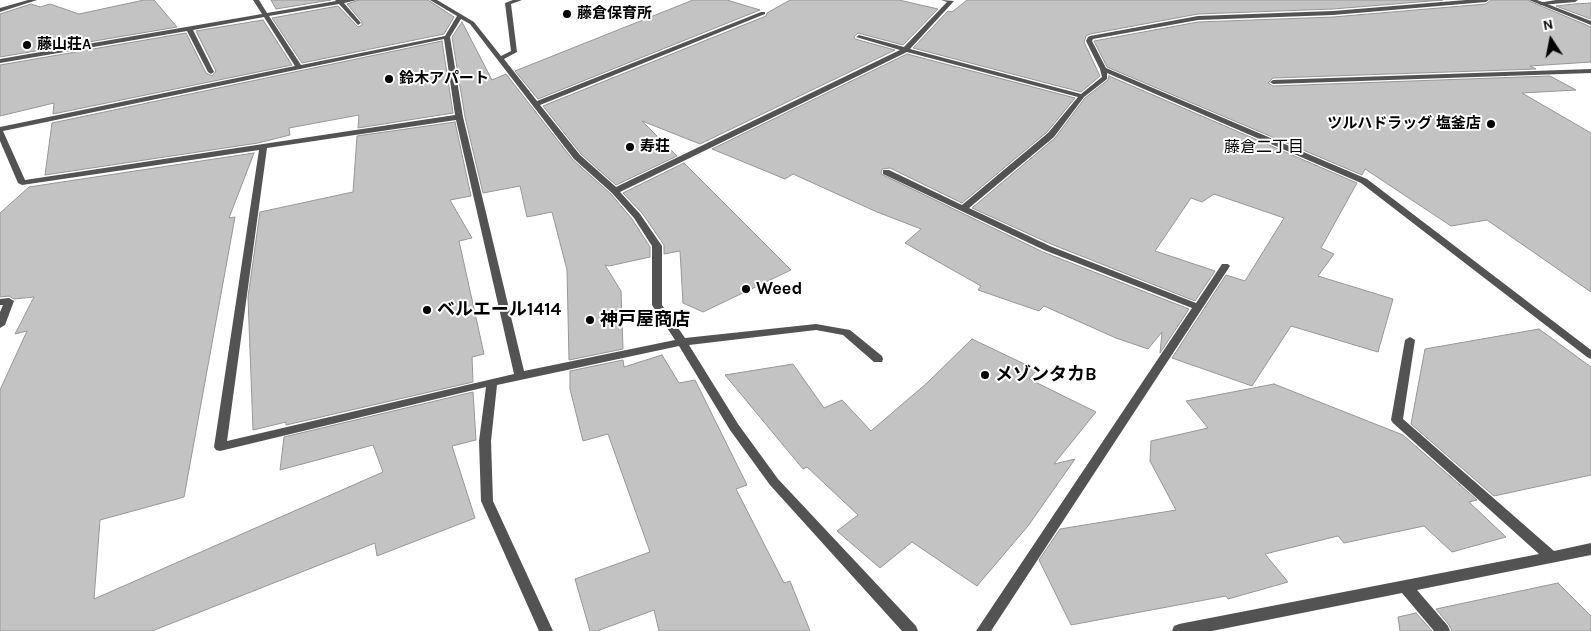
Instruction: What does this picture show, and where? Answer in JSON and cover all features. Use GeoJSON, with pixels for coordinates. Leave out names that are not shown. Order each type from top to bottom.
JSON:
{"type":"FeatureCollection","features":[{"type":"Feature","properties":{"kind":"street"},"geometry":{"type":"LineString","coordinates":[[0,10],[34,0]]}},
{"type":"Feature","properties":{"kind":"street"},"geometry":{"type":"LineString","coordinates":[[256,0],[299,67]]}},
{"type":"Feature","properties":{"kind":"street"},"geometry":{"type":"LineString","coordinates":[[0,61],[190,30],[339,1],[354,0]]}},
{"type":"Feature","properties":{"kind":"street"},"geometry":{"type":"LineString","coordinates":[[433,0],[472,23],[577,157],[615,191],[637,216],[657,246],[657,305],[734,427],[774,482],[911,631]]}},
{"type":"Feature","properties":{"kind":"street"},"geometry":{"type":"LineString","coordinates":[[501,58],[514,52],[508,3],[519,0]]}},
{"type":"Feature","properties":{"kind":"street"},"geometry":{"type":"LineString","coordinates":[[615,191],[905,50],[950,1],[944,0]]}},
{"type":"Feature","properties":{"kind":"street"},"geometry":{"type":"LineString","coordinates":[[962,209],[1051,135],[1082,96],[1105,78],[1103,69],[1089,41],[1090,38],[1198,18],[1332,13],[1486,0]]}},
{"type":"Feature","properties":{"kind":"street"},"geometry":{"type":"LineString","coordinates":[[1532,0],[1591,23]]}},
{"type":"Feature","properties":{"kind":"street"},"geometry":{"type":"LineString","coordinates":[[1541,3],[1575,0]]}},
{"type":"Feature","properties":{"kind":"street"},"geometry":{"type":"LineString","coordinates":[[339,1],[358,23]]}},
{"type":"Feature","properties":{"kind":"street"},"geometry":{"type":"LineString","coordinates":[[536,104],[763,13]]}},
{"type":"Feature","properties":{"kind":"street"},"geometry":{"type":"LineString","coordinates":[[460,16],[447,37],[459,117],[520,376]]}},
{"type":"Feature","properties":{"kind":"street"},"geometry":{"type":"LineString","coordinates":[[190,30],[212,72]]}},
{"type":"Feature","properties":{"kind":"street"},"geometry":{"type":"LineString","coordinates":[[447,37],[0,130],[22,184],[459,117]]}},
{"type":"Feature","properties":{"kind":"street"},"geometry":{"type":"LineString","coordinates":[[859,37],[1082,96]]}},
{"type":"Feature","properties":{"kind":"street"},"geometry":{"type":"LineString","coordinates":[[1103,69],[1364,181],[1591,355]]}},
{"type":"Feature","properties":{"kind":"street"},"geometry":{"type":"LineString","coordinates":[[1273,82],[1591,71]]}},
{"type":"Feature","properties":{"kind":"street"},"geometry":{"type":"LineString","coordinates":[[264,147],[220,446],[492,382],[682,342],[816,327],[846,332],[878,359]]}},
{"type":"Feature","properties":{"kind":"street"},"geometry":{"type":"LineString","coordinates":[[886,172],[1047,248],[1198,307]]}},
{"type":"Feature","properties":{"kind":"street"},"geometry":{"type":"LineString","coordinates":[[983,631],[1225,266]]}},
{"type":"Feature","properties":{"kind":"street"},"geometry":{"type":"LineString","coordinates":[[0,302],[9,301],[0,325]]}},
{"type":"Feature","properties":{"kind":"street"},"geometry":{"type":"LineString","coordinates":[[1410,340],[1396,420],[1552,557]]}},
{"type":"Feature","properties":{"kind":"street"},"geometry":{"type":"LineString","coordinates":[[492,382],[485,441],[487,501],[546,631]]}},
{"type":"Feature","properties":{"kind":"street"},"geometry":{"type":"LineString","coordinates":[[1179,631],[1591,549]]}},
{"type":"Feature","properties":{"kind":"street"},"geometry":{"type":"LineString","coordinates":[[1405,586],[1443,631]]}},
{"type":"Feature","properties":{"kind":"building"},"geometry":{"type":"Polygon","coordinates":[[[144,0],[154,0],[177,27],[0,57],[0,14],[31,4],[40,7],[50,4],[79,14],[144,0]]]}},
{"type":"Feature","properties":{"kind":"building"},"geometry":{"type":"Polygon","coordinates":[[[271,0],[331,0],[276,9],[271,0]]]}},
{"type":"Feature","properties":{"kind":"building"},"geometry":{"type":"Polygon","coordinates":[[[359,0],[428,0],[454,17],[444,34],[302,63],[272,18],[338,6],[358,27],[362,25],[362,22],[347,4],[359,0]]]}},
{"type":"Feature","properties":{"kind":"building"},"geometry":{"type":"Polygon","coordinates":[[[693,0],[727,0],[760,10],[538,99],[515,71],[693,0]]]}},
{"type":"Feature","properties":{"kind":"building"},"geometry":{"type":"Polygon","coordinates":[[[790,0],[899,0],[938,9],[903,45],[858,33],[854,37],[855,39],[895,50],[700,144],[642,121],[677,156],[616,185],[581,154],[543,106],[766,16],[767,13],[790,0]]]}},
{"type":"Feature","properties":{"kind":"building"},"geometry":{"type":"Polygon","coordinates":[[[967,0],[1443,0],[1333,9],[1198,14],[1090,34],[1086,36],[1084,42],[1100,76],[1081,92],[913,48],[948,11],[952,12],[967,0]]]}},
{"type":"Feature","properties":{"kind":"building"},"geometry":{"type":"Polygon","coordinates":[[[1491,0],[1527,0],[1591,27],[1591,62],[1530,66],[1536,69],[1273,78],[1268,83],[1273,86],[1550,76],[1576,90],[1522,93],[1591,133],[1591,292],[1487,220],[1451,226],[1365,169],[1362,175],[1107,67],[1094,41],[1198,22],[1333,17],[1486,4],[1491,0]]]}},
{"type":"Feature","properties":{"kind":"building"},"geometry":{"type":"Polygon","coordinates":[[[1591,3],[1591,19],[1556,6],[1574,4],[1591,3]]]}},
{"type":"Feature","properties":{"kind":"building"},"geometry":{"type":"Polygon","coordinates":[[[263,20],[292,65],[53,114],[54,103],[0,116],[0,65],[186,33],[206,73],[212,76],[216,71],[196,31],[263,20]]]}},
{"type":"Feature","properties":{"kind":"building"},"geometry":{"type":"Polygon","coordinates":[[[462,22],[492,80],[506,74],[573,160],[611,194],[632,219],[650,247],[650,257],[609,266],[605,265],[621,291],[623,349],[569,360],[567,270],[552,212],[527,217],[520,186],[483,193],[465,117],[452,37],[462,22]]]}},
{"type":"Feature","properties":{"kind":"building"},"geometry":{"type":"Polygon","coordinates":[[[442,41],[453,113],[358,128],[359,115],[289,128],[290,135],[258,143],[45,175],[52,123],[442,41]]]}},
{"type":"Feature","properties":{"kind":"building"},"geometry":{"type":"Polygon","coordinates":[[[907,54],[1075,98],[1047,132],[962,203],[890,168],[882,169],[881,174],[1043,252],[1189,309],[1160,353],[1162,332],[1148,349],[1116,338],[1044,306],[1039,311],[978,290],[981,286],[905,243],[921,229],[877,212],[793,174],[785,179],[712,149],[907,54]]]}},
{"type":"Feature","properties":{"kind":"building"},"geometry":{"type":"Polygon","coordinates":[[[1109,76],[1357,183],[1321,248],[1334,254],[1318,276],[1393,299],[1378,352],[1291,326],[1252,386],[1172,358],[1226,275],[1245,281],[1284,218],[1214,194],[1202,202],[1191,198],[1155,251],[1215,271],[1195,301],[1051,244],[972,208],[1055,138],[1085,98],[1108,80],[1109,76]]]}},
{"type":"Feature","properties":{"kind":"building"},"geometry":{"type":"Polygon","coordinates":[[[455,122],[471,196],[450,200],[472,238],[459,241],[484,354],[472,357],[473,382],[286,425],[286,422],[253,430],[248,297],[260,212],[353,192],[357,136],[455,122]]]}},
{"type":"Feature","properties":{"kind":"building"},"geometry":{"type":"Polygon","coordinates":[[[254,153],[229,218],[235,217],[184,497],[100,520],[94,599],[383,472],[373,445],[280,470],[284,437],[473,392],[476,440],[452,446],[475,518],[377,556],[375,543],[152,631],[0,631],[0,390],[27,331],[15,334],[34,297],[14,299],[9,296],[0,297],[0,213],[29,187],[254,153]]]}},
{"type":"Feature","properties":{"kind":"building"},"geometry":{"type":"Polygon","coordinates":[[[684,163],[791,270],[703,312],[683,303],[680,251],[664,254],[664,245],[642,213],[623,193],[684,163]]]}},
{"type":"Feature","properties":{"kind":"building"},"geometry":{"type":"Polygon","coordinates":[[[1539,329],[1591,367],[1591,475],[1494,496],[1411,424],[1425,349],[1539,329]]]}},
{"type":"Feature","properties":{"kind":"building"},"geometry":{"type":"Polygon","coordinates":[[[972,339],[1037,370],[1029,379],[1096,412],[1054,464],[1075,459],[1028,526],[977,586],[912,542],[880,568],[837,531],[858,515],[807,467],[803,469],[725,375],[793,364],[824,408],[842,400],[871,431],[927,383],[972,339]]]}},
{"type":"Feature","properties":{"kind":"building"},"geometry":{"type":"Polygon","coordinates":[[[662,355],[679,383],[695,380],[747,485],[736,489],[784,583],[790,581],[810,631],[659,631],[654,610],[597,631],[590,631],[575,579],[650,552],[608,434],[583,441],[570,389],[570,371],[623,360],[624,367],[662,355]]]}},
{"type":"Feature","properties":{"kind":"building"},"geometry":{"type":"Polygon","coordinates":[[[1274,384],[1403,435],[1477,500],[1469,502],[1506,537],[1452,552],[1424,526],[1344,543],[1338,536],[1265,554],[1288,582],[1228,599],[1226,596],[1071,625],[1039,560],[1060,529],[1176,510],[1150,461],[1151,441],[1208,428],[1186,401],[1274,384]]]}},
{"type":"Feature","properties":{"kind":"building"},"geometry":{"type":"Polygon","coordinates":[[[1558,583],[1591,616],[1591,631],[1452,631],[1436,609],[1558,583]]]}},
{"type":"Feature","properties":{"kind":"building"},"geometry":{"type":"Polygon","coordinates":[[[1416,613],[1432,631],[1400,631],[1398,617],[1416,613]]]}},
{"type":"Feature","properties":{"kind":"place","name":"藤倉保育所"},"geometry":{"type":"Point","coordinates":[567,14]}},
{"type":"Feature","properties":{"kind":"place","name":"藤山荘A"},"geometry":{"type":"Point","coordinates":[27,45]}},
{"type":"Feature","properties":{"kind":"place","name":"鈴木アパート"},"geometry":{"type":"Point","coordinates":[389,79]}},
{"type":"Feature","properties":{"kind":"place","name":"ツルハドラッグ 塩釜店"},"geometry":{"type":"Point","coordinates":[1491,124]}},
{"type":"Feature","properties":{"kind":"place","name":"寿荘"},"geometry":{"type":"Point","coordinates":[630,147]}},
{"type":"Feature","properties":{"kind":"place","name":"Weed"},"geometry":{"type":"Point","coordinates":[746,289]}},
{"type":"Feature","properties":{"kind":"place","name":"ベルエール1414"},"geometry":{"type":"Point","coordinates":[427,310]}},
{"type":"Feature","properties":{"kind":"place","name":"神戸屋商店"},"geometry":{"type":"Point","coordinates":[590,320]}},
{"type":"Feature","properties":{"kind":"place","name":"メゾンタカB"},"geometry":{"type":"Point","coordinates":[985,375]}},
{"type":"Feature","properties":{"kind":"district","name":"藤倉二丁目"},"geometry":{"type":"Point","coordinates":[1264,147]}}]}
